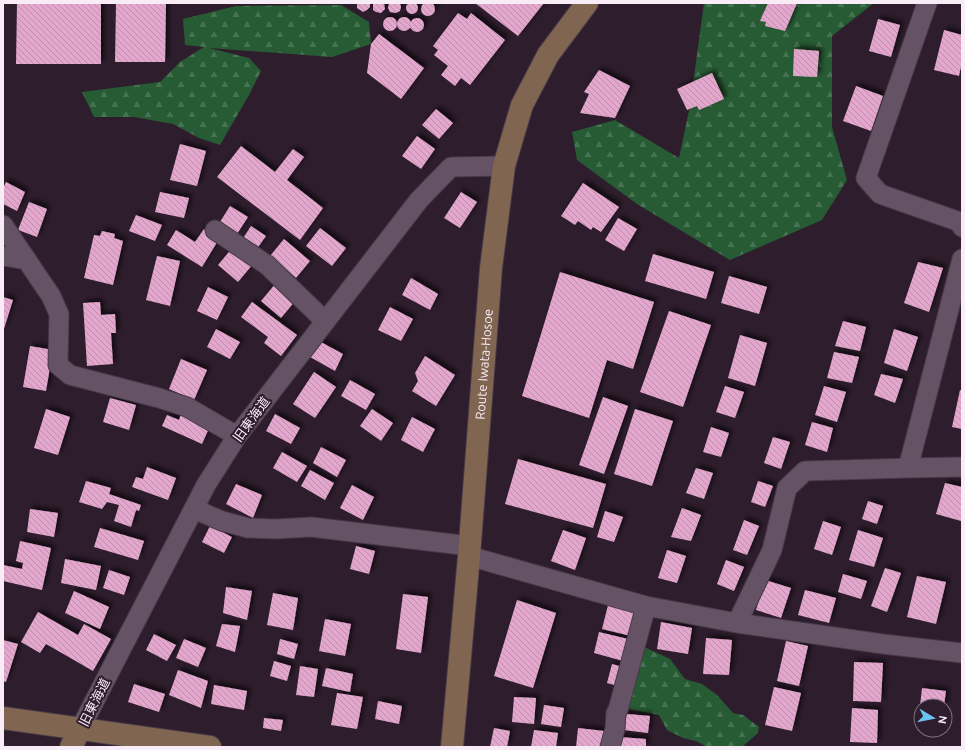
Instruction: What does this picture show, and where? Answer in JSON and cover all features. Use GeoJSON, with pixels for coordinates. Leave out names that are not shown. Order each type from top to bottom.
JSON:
{"type":"FeatureCollection","features":[{"type":"Feature","properties":{"kind":"main road","name":"Route Iwata-Hosoe"},"geometry":{"type":"LineString","coordinates":[[452,747],[470,551],[491,268],[504,166],[522,105],[548,55],[587,3]]}},
{"type":"Feature","properties":{"kind":"main road"},"geometry":{"type":"LineString","coordinates":[[3,718],[76,738],[210,747]]}},
{"type":"Feature","properties":{"kind":"street"},"geometry":{"type":"LineString","coordinates":[[927,3],[866,178],[880,194],[960,222],[962,227]]}},
{"type":"Feature","properties":{"kind":"street","name":"旧東海道"},"geometry":{"type":"LineString","coordinates":[[76,738],[206,485],[237,436],[419,200],[451,168],[504,166]]}},
{"type":"Feature","properties":{"kind":"street"},"geometry":{"type":"LineString","coordinates":[[3,225],[51,296],[59,314],[58,365],[70,375],[159,398],[187,407],[237,436]]}},
{"type":"Feature","properties":{"kind":"street"},"geometry":{"type":"LineString","coordinates":[[215,230],[268,265],[325,321]]}},
{"type":"Feature","properties":{"kind":"street"},"geometry":{"type":"LineString","coordinates":[[3,256],[26,260]]}},
{"type":"Feature","properties":{"kind":"street"},"geometry":{"type":"LineString","coordinates":[[908,468],[962,259]]}},
{"type":"Feature","properties":{"kind":"street"},"geometry":{"type":"LineString","coordinates":[[737,624],[772,550],[787,488],[805,471],[962,467]]}},
{"type":"Feature","properties":{"kind":"street"},"geometry":{"type":"LineString","coordinates":[[194,509],[222,521],[248,528],[276,529],[311,527],[470,551],[646,606],[737,624],[962,653]]}},
{"type":"Feature","properties":{"kind":"street"},"geometry":{"type":"LineString","coordinates":[[610,747],[615,729],[616,713],[646,606]]}},
{"type":"Feature","properties":{"kind":"green space"},"geometry":{"type":"Polygon","coordinates":[[[704,3],[874,3],[832,36],[832,127],[847,180],[822,220],[730,260],[637,204],[577,160],[572,132],[615,120],[679,158],[690,106],[704,3]]]}},
{"type":"Feature","properties":{"kind":"green space"},"geometry":{"type":"Polygon","coordinates":[[[341,5],[369,22],[371,44],[332,57],[209,48],[249,58],[261,71],[220,145],[199,138],[173,124],[134,117],[94,117],[82,92],[160,82],[180,62],[204,47],[185,45],[183,19],[236,6],[341,5]]]}},
{"type":"Feature","properties":{"kind":"green space"},"geometry":{"type":"Polygon","coordinates":[[[642,646],[670,659],[685,679],[702,684],[717,695],[733,713],[743,715],[759,727],[758,733],[742,747],[707,747],[696,741],[683,738],[667,730],[659,715],[623,708],[642,646]]]}},
{"type":"Feature","properties":{"kind":"building"},"geometry":{"type":"Polygon","coordinates":[[[414,2],[417,3],[417,13],[410,14],[407,13],[406,6],[407,3],[414,2]]]}},
{"type":"Feature","properties":{"kind":"building"},"geometry":{"type":"Polygon","coordinates":[[[428,2],[433,4],[435,9],[433,14],[428,16],[423,14],[421,9],[423,4],[428,2]]]}},
{"type":"Feature","properties":{"kind":"building"},"geometry":{"type":"Polygon","coordinates":[[[17,3],[101,3],[101,64],[16,64],[17,3]]]}},
{"type":"Feature","properties":{"kind":"building"},"geometry":{"type":"Polygon","coordinates":[[[116,3],[166,3],[165,62],[115,62],[116,3]]]}},
{"type":"Feature","properties":{"kind":"building"},"geometry":{"type":"Polygon","coordinates":[[[357,3],[370,3],[370,7],[363,12],[357,8],[357,3]]]}},
{"type":"Feature","properties":{"kind":"building"},"geometry":{"type":"Polygon","coordinates":[[[373,3],[384,3],[385,9],[381,13],[376,12],[373,10],[373,3]]]}},
{"type":"Feature","properties":{"kind":"building"},"geometry":{"type":"Polygon","coordinates":[[[389,3],[400,3],[400,11],[396,13],[390,12],[388,8],[389,3]]]}},
{"type":"Feature","properties":{"kind":"building"},"geometry":{"type":"Polygon","coordinates":[[[475,3],[544,3],[518,36],[475,3]]]}},
{"type":"Feature","properties":{"kind":"building"},"geometry":{"type":"Polygon","coordinates":[[[768,3],[797,3],[785,31],[765,26],[766,22],[760,21],[768,3]]]}},
{"type":"Feature","properties":{"kind":"building"},"geometry":{"type":"Polygon","coordinates":[[[458,13],[467,19],[471,13],[505,40],[470,85],[461,78],[455,86],[441,75],[448,66],[434,55],[438,50],[433,46],[458,13]]]}},
{"type":"Feature","properties":{"kind":"building"},"geometry":{"type":"Polygon","coordinates":[[[390,17],[395,19],[397,24],[395,29],[390,31],[385,29],[383,24],[385,19],[390,17]]]}},
{"type":"Feature","properties":{"kind":"building"},"geometry":{"type":"Polygon","coordinates":[[[404,17],[409,19],[411,24],[409,29],[404,31],[399,29],[397,24],[399,19],[404,17]]]}},
{"type":"Feature","properties":{"kind":"building"},"geometry":{"type":"Polygon","coordinates":[[[417,18],[422,20],[424,25],[422,30],[417,32],[412,30],[410,25],[412,20],[417,18]]]}},
{"type":"Feature","properties":{"kind":"building"},"geometry":{"type":"Polygon","coordinates":[[[878,19],[900,25],[891,57],[869,51],[878,19]]]}},
{"type":"Feature","properties":{"kind":"building"},"geometry":{"type":"Polygon","coordinates":[[[944,30],[962,35],[962,62],[959,76],[934,70],[944,30]]]}},
{"type":"Feature","properties":{"kind":"building"},"geometry":{"type":"Polygon","coordinates":[[[379,34],[424,68],[401,99],[367,73],[371,44],[379,34]]]}},
{"type":"Feature","properties":{"kind":"building"},"geometry":{"type":"Polygon","coordinates":[[[794,49],[819,51],[817,77],[793,76],[794,49]]]}},
{"type":"Feature","properties":{"kind":"building"},"geometry":{"type":"Polygon","coordinates":[[[599,70],[630,86],[615,118],[580,113],[589,94],[584,92],[599,70]]]}},
{"type":"Feature","properties":{"kind":"building"},"geometry":{"type":"Polygon","coordinates":[[[712,73],[724,99],[699,110],[697,106],[687,110],[677,89],[712,73]]]}},
{"type":"Feature","properties":{"kind":"building"},"geometry":{"type":"Polygon","coordinates":[[[856,86],[883,96],[871,131],[843,121],[856,86]]]}},
{"type":"Feature","properties":{"kind":"building"},"geometry":{"type":"Polygon","coordinates":[[[436,109],[453,123],[439,139],[422,125],[436,109]]]}},
{"type":"Feature","properties":{"kind":"building"},"geometry":{"type":"Polygon","coordinates":[[[417,136],[435,149],[421,169],[402,156],[417,136]]]}},
{"type":"Feature","properties":{"kind":"building"},"geometry":{"type":"Polygon","coordinates":[[[180,144],[206,151],[197,186],[170,180],[180,144]]]}},
{"type":"Feature","properties":{"kind":"building"},"geometry":{"type":"Polygon","coordinates":[[[241,146],[275,172],[293,149],[304,157],[287,180],[323,208],[300,240],[217,177],[241,146]]]}},
{"type":"Feature","properties":{"kind":"building"},"geometry":{"type":"Polygon","coordinates":[[[6,182],[25,192],[17,211],[3,204],[3,188],[6,182]]]}},
{"type":"Feature","properties":{"kind":"building"},"geometry":{"type":"Polygon","coordinates":[[[583,183],[619,207],[601,232],[593,227],[591,230],[578,221],[575,225],[561,216],[583,183]]]}},
{"type":"Feature","properties":{"kind":"building"},"geometry":{"type":"Polygon","coordinates":[[[160,192],[189,198],[184,218],[155,212],[160,192]]]}},
{"type":"Feature","properties":{"kind":"building"},"geometry":{"type":"Polygon","coordinates":[[[461,192],[477,202],[460,228],[444,218],[461,192]]]}},
{"type":"Feature","properties":{"kind":"building"},"geometry":{"type":"Polygon","coordinates":[[[29,202],[47,209],[37,237],[18,230],[29,202]]]}},
{"type":"Feature","properties":{"kind":"building"},"geometry":{"type":"Polygon","coordinates":[[[230,206],[248,217],[237,234],[220,222],[230,206]]]}},
{"type":"Feature","properties":{"kind":"building"},"geometry":{"type":"Polygon","coordinates":[[[136,215],[162,225],[155,241],[129,231],[136,215]]]}},
{"type":"Feature","properties":{"kind":"building"},"geometry":{"type":"Polygon","coordinates":[[[618,218],[637,229],[624,251],[605,240],[618,218]]]}},
{"type":"Feature","properties":{"kind":"building"},"geometry":{"type":"Polygon","coordinates":[[[251,226],[266,236],[256,250],[242,240],[251,226]]]}},
{"type":"Feature","properties":{"kind":"building"},"geometry":{"type":"Polygon","coordinates":[[[320,228],[346,248],[332,266],[306,246],[320,228]]]}},
{"type":"Feature","properties":{"kind":"building"},"geometry":{"type":"Polygon","coordinates":[[[204,229],[219,239],[202,267],[167,245],[176,230],[195,242],[204,229]]]}},
{"type":"Feature","properties":{"kind":"building"},"geometry":{"type":"Polygon","coordinates":[[[102,231],[115,234],[114,238],[123,241],[113,285],[84,278],[94,235],[100,236],[102,231]]]}},
{"type":"Feature","properties":{"kind":"building"},"geometry":{"type":"Polygon","coordinates":[[[284,239],[310,261],[296,278],[270,256],[284,239]]]}},
{"type":"Feature","properties":{"kind":"building"},"geometry":{"type":"Polygon","coordinates":[[[233,247],[253,264],[238,282],[218,265],[233,247]]]}},
{"type":"Feature","properties":{"kind":"building"},"geometry":{"type":"Polygon","coordinates":[[[653,254],[714,272],[706,299],[645,281],[653,254]]]}},
{"type":"Feature","properties":{"kind":"building"},"geometry":{"type":"Polygon","coordinates":[[[157,256],[180,261],[170,306],[146,300],[157,256]]]}},
{"type":"Feature","properties":{"kind":"building"},"geometry":{"type":"Polygon","coordinates":[[[918,262],[943,268],[929,312],[904,303],[918,262]]]}},
{"type":"Feature","properties":{"kind":"building"},"geometry":{"type":"Polygon","coordinates":[[[560,272],[654,302],[633,369],[607,360],[589,418],[522,396],[560,272]]]}},
{"type":"Feature","properties":{"kind":"building"},"geometry":{"type":"Polygon","coordinates":[[[729,276],[767,287],[759,314],[721,303],[729,276]]]}},
{"type":"Feature","properties":{"kind":"building"},"geometry":{"type":"Polygon","coordinates":[[[411,278],[438,294],[430,310],[402,295],[411,278]]]}},
{"type":"Feature","properties":{"kind":"building"},"geometry":{"type":"Polygon","coordinates":[[[276,283],[296,300],[281,318],[261,301],[276,283]]]}},
{"type":"Feature","properties":{"kind":"building"},"geometry":{"type":"Polygon","coordinates":[[[208,287],[228,297],[217,320],[197,311],[208,287]]]}},
{"type":"Feature","properties":{"kind":"building"},"geometry":{"type":"Polygon","coordinates":[[[3,297],[13,300],[3,332],[3,297]]]}},
{"type":"Feature","properties":{"kind":"building"},"geometry":{"type":"Polygon","coordinates":[[[100,302],[101,315],[115,314],[116,333],[111,333],[113,364],[87,366],[83,303],[100,302]]]}},
{"type":"Feature","properties":{"kind":"building"},"geometry":{"type":"Polygon","coordinates":[[[252,302],[297,335],[281,356],[264,343],[268,337],[241,317],[252,302]]]}},
{"type":"Feature","properties":{"kind":"building"},"geometry":{"type":"Polygon","coordinates":[[[390,307],[413,319],[401,341],[378,330],[390,307]]]}},
{"type":"Feature","properties":{"kind":"building"},"geometry":{"type":"Polygon","coordinates":[[[669,311],[711,325],[683,407],[640,392],[669,311]]]}},
{"type":"Feature","properties":{"kind":"building"},"geometry":{"type":"Polygon","coordinates":[[[843,321],[866,327],[860,351],[835,346],[843,321]]]}},
{"type":"Feature","properties":{"kind":"building"},"geometry":{"type":"Polygon","coordinates":[[[216,329],[240,342],[230,359],[207,347],[216,329]]]}},
{"type":"Feature","properties":{"kind":"building"},"geometry":{"type":"Polygon","coordinates":[[[894,329],[918,337],[907,371],[884,363],[894,329]]]}},
{"type":"Feature","properties":{"kind":"building"},"geometry":{"type":"Polygon","coordinates":[[[740,335],[767,343],[755,386],[728,378],[740,335]]]}},
{"type":"Feature","properties":{"kind":"building"},"geometry":{"type":"Polygon","coordinates":[[[319,341],[343,354],[335,371],[310,357],[319,341]]]}},
{"type":"Feature","properties":{"kind":"building"},"geometry":{"type":"Polygon","coordinates":[[[30,346],[53,350],[46,391],[23,387],[30,346]]]}},
{"type":"Feature","properties":{"kind":"building"},"geometry":{"type":"Polygon","coordinates":[[[834,352],[859,357],[852,383],[827,378],[834,352]]]}},
{"type":"Feature","properties":{"kind":"building"},"geometry":{"type":"Polygon","coordinates":[[[425,356],[455,375],[436,406],[412,391],[418,381],[415,373],[425,356]]]}},
{"type":"Feature","properties":{"kind":"building"},"geometry":{"type":"Polygon","coordinates":[[[181,359],[207,370],[194,400],[169,389],[181,359]]]}},
{"type":"Feature","properties":{"kind":"building"},"geometry":{"type":"Polygon","coordinates":[[[314,372],[336,387],[315,418],[293,404],[314,372]]]}},
{"type":"Feature","properties":{"kind":"building"},"geometry":{"type":"Polygon","coordinates":[[[881,374],[903,379],[895,403],[874,395],[881,374]]]}},
{"type":"Feature","properties":{"kind":"building"},"geometry":{"type":"Polygon","coordinates":[[[350,380],[375,394],[366,410],[341,396],[350,380]]]}},
{"type":"Feature","properties":{"kind":"building"},"geometry":{"type":"Polygon","coordinates":[[[725,386],[744,392],[735,418],[716,412],[725,386]]]}},
{"type":"Feature","properties":{"kind":"building"},"geometry":{"type":"Polygon","coordinates":[[[824,386],[846,392],[837,422],[815,415],[824,386]]]}},
{"type":"Feature","properties":{"kind":"building"},"geometry":{"type":"Polygon","coordinates":[[[960,390],[962,390],[962,429],[952,427],[960,390]]]}},
{"type":"Feature","properties":{"kind":"building"},"geometry":{"type":"Polygon","coordinates":[[[603,397],[628,406],[604,474],[579,465],[603,397]]]}},
{"type":"Feature","properties":{"kind":"building"},"geometry":{"type":"Polygon","coordinates":[[[110,398],[136,405],[129,430],[103,422],[110,398]]]}},
{"type":"Feature","properties":{"kind":"building"},"geometry":{"type":"Polygon","coordinates":[[[46,409],[70,417],[58,455],[34,448],[46,409]]]}},
{"type":"Feature","properties":{"kind":"building"},"geometry":{"type":"Polygon","coordinates":[[[372,409],[393,423],[381,441],[360,426],[372,409]]]}},
{"type":"Feature","properties":{"kind":"building"},"geometry":{"type":"Polygon","coordinates":[[[635,409],[673,421],[652,486],[614,474],[635,409]]]}},
{"type":"Feature","properties":{"kind":"building"},"geometry":{"type":"Polygon","coordinates":[[[181,414],[210,426],[202,444],[162,426],[167,415],[179,420],[181,414]]]}},
{"type":"Feature","properties":{"kind":"building"},"geometry":{"type":"Polygon","coordinates":[[[275,414],[300,428],[291,444],[266,431],[275,414]]]}},
{"type":"Feature","properties":{"kind":"building"},"geometry":{"type":"Polygon","coordinates":[[[412,417],[435,429],[423,452],[401,440],[412,417]]]}},
{"type":"Feature","properties":{"kind":"building"},"geometry":{"type":"Polygon","coordinates":[[[812,422],[833,428],[827,452],[805,445],[812,422]]]}},
{"type":"Feature","properties":{"kind":"building"},"geometry":{"type":"Polygon","coordinates":[[[711,427],[729,433],[721,457],[703,452],[711,427]]]}},
{"type":"Feature","properties":{"kind":"building"},"geometry":{"type":"Polygon","coordinates":[[[773,437],[790,442],[781,469],[764,463],[773,437]]]}},
{"type":"Feature","properties":{"kind":"building"},"geometry":{"type":"Polygon","coordinates":[[[321,447],[346,460],[337,477],[313,463],[321,447]]]}},
{"type":"Feature","properties":{"kind":"building"},"geometry":{"type":"Polygon","coordinates":[[[282,452],[307,466],[297,482],[273,468],[282,452]]]}},
{"type":"Feature","properties":{"kind":"building"},"geometry":{"type":"Polygon","coordinates":[[[518,459],[606,484],[593,528],[505,504],[518,459]]]}},
{"type":"Feature","properties":{"kind":"building"},"geometry":{"type":"Polygon","coordinates":[[[147,467],[176,478],[168,500],[132,487],[136,477],[143,479],[147,467]]]}},
{"type":"Feature","properties":{"kind":"building"},"geometry":{"type":"Polygon","coordinates":[[[696,468],[713,473],[704,499],[686,493],[696,468]]]}},
{"type":"Feature","properties":{"kind":"building"},"geometry":{"type":"Polygon","coordinates":[[[310,470],[334,483],[325,500],[301,486],[310,470]]]}},
{"type":"Feature","properties":{"kind":"building"},"geometry":{"type":"Polygon","coordinates":[[[86,481],[111,488],[109,494],[141,505],[139,511],[136,510],[131,527],[114,521],[119,505],[107,502],[102,509],[79,502],[86,481]]]}},
{"type":"Feature","properties":{"kind":"building"},"geometry":{"type":"Polygon","coordinates":[[[758,481],[773,486],[765,507],[751,502],[758,481]]]}},
{"type":"Feature","properties":{"kind":"building"},"geometry":{"type":"Polygon","coordinates":[[[945,483],[962,487],[961,521],[936,514],[945,483]]]}},
{"type":"Feature","properties":{"kind":"building"},"geometry":{"type":"Polygon","coordinates":[[[236,484],[262,495],[253,518],[226,504],[236,484]]]}},
{"type":"Feature","properties":{"kind":"building"},"geometry":{"type":"Polygon","coordinates":[[[352,485],[374,497],[363,520],[340,508],[352,485]]]}},
{"type":"Feature","properties":{"kind":"building"},"geometry":{"type":"Polygon","coordinates":[[[868,501],[883,506],[877,524],[862,519],[868,501]]]}},
{"type":"Feature","properties":{"kind":"building"},"geometry":{"type":"Polygon","coordinates":[[[682,508],[701,515],[691,541],[671,537],[682,508]]]}},
{"type":"Feature","properties":{"kind":"building"},"geometry":{"type":"Polygon","coordinates":[[[30,509],[58,513],[54,537],[27,532],[30,509]]]}},
{"type":"Feature","properties":{"kind":"building"},"geometry":{"type":"Polygon","coordinates":[[[605,511],[623,517],[614,542],[597,537],[605,511]]]}},
{"type":"Feature","properties":{"kind":"building"},"geometry":{"type":"Polygon","coordinates":[[[744,520],[759,526],[747,555],[733,550],[744,520]]]}},
{"type":"Feature","properties":{"kind":"building"},"geometry":{"type":"Polygon","coordinates":[[[823,521],[841,527],[832,555],[814,549],[823,521]]]}},
{"type":"Feature","properties":{"kind":"building"},"geometry":{"type":"Polygon","coordinates":[[[210,526],[232,537],[224,553],[202,542],[210,526]]]}},
{"type":"Feature","properties":{"kind":"building"},"geometry":{"type":"Polygon","coordinates":[[[100,528],[144,541],[138,560],[94,547],[100,528]]]}},
{"type":"Feature","properties":{"kind":"building"},"geometry":{"type":"Polygon","coordinates":[[[563,530],[586,538],[575,570],[551,561],[563,530]]]}},
{"type":"Feature","properties":{"kind":"building"},"geometry":{"type":"Polygon","coordinates":[[[858,530],[883,538],[874,567],[849,560],[858,530]]]}},
{"type":"Feature","properties":{"kind":"building"},"geometry":{"type":"Polygon","coordinates":[[[20,541],[51,548],[42,590],[3,581],[3,565],[22,569],[23,563],[16,561],[20,541]]]}},
{"type":"Feature","properties":{"kind":"building"},"geometry":{"type":"Polygon","coordinates":[[[356,546],[375,551],[369,574],[350,569],[356,546]]]}},
{"type":"Feature","properties":{"kind":"building"},"geometry":{"type":"Polygon","coordinates":[[[667,550],[686,556],[677,583],[658,578],[667,550]]]}},
{"type":"Feature","properties":{"kind":"building"},"geometry":{"type":"Polygon","coordinates":[[[65,559],[101,566],[96,590],[61,583],[65,559]]]}},
{"type":"Feature","properties":{"kind":"building"},"geometry":{"type":"Polygon","coordinates":[[[726,560],[744,567],[734,591],[717,584],[726,560]]]}},
{"type":"Feature","properties":{"kind":"building"},"geometry":{"type":"Polygon","coordinates":[[[885,568],[901,573],[887,612],[871,606],[885,568]]]}},
{"type":"Feature","properties":{"kind":"building"},"geometry":{"type":"Polygon","coordinates":[[[109,570],[130,577],[124,595],[103,588],[109,570]]]}},
{"type":"Feature","properties":{"kind":"building"},"geometry":{"type":"Polygon","coordinates":[[[843,574],[867,581],[861,599],[838,592],[843,574]]]}},
{"type":"Feature","properties":{"kind":"building"},"geometry":{"type":"Polygon","coordinates":[[[917,576],[946,582],[936,624],[907,617],[917,576]]]}},
{"type":"Feature","properties":{"kind":"building"},"geometry":{"type":"Polygon","coordinates":[[[765,580],[791,588],[781,618],[756,610],[765,580]]]}},
{"type":"Feature","properties":{"kind":"building"},"geometry":{"type":"Polygon","coordinates":[[[226,587],[252,591],[247,620],[223,613],[226,587]]]}},
{"type":"Feature","properties":{"kind":"building"},"geometry":{"type":"Polygon","coordinates":[[[805,590],[836,598],[829,623],[798,615],[805,590]]]}},
{"type":"Feature","properties":{"kind":"building"},"geometry":{"type":"Polygon","coordinates":[[[74,591],[109,607],[100,629],[65,613],[74,591]]]}},
{"type":"Feature","properties":{"kind":"building"},"geometry":{"type":"Polygon","coordinates":[[[273,593],[298,598],[293,630],[267,625],[273,593]]]}},
{"type":"Feature","properties":{"kind":"building"},"geometry":{"type":"Polygon","coordinates":[[[403,594],[428,597],[421,653],[396,649],[403,594]]]}},
{"type":"Feature","properties":{"kind":"building"},"geometry":{"type":"Polygon","coordinates":[[[517,600],[556,613],[533,688],[494,676],[517,600]]]}},
{"type":"Feature","properties":{"kind":"building"},"geometry":{"type":"Polygon","coordinates":[[[608,605],[637,612],[631,636],[602,629],[608,605]]]}},
{"type":"Feature","properties":{"kind":"building"},"geometry":{"type":"Polygon","coordinates":[[[38,612],[78,635],[84,624],[111,639],[93,671],[46,644],[40,653],[21,642],[38,612]]]}},
{"type":"Feature","properties":{"kind":"building"},"geometry":{"type":"Polygon","coordinates":[[[325,619],[351,624],[345,656],[319,651],[325,619]]]}},
{"type":"Feature","properties":{"kind":"building"},"geometry":{"type":"Polygon","coordinates":[[[661,622],[692,628],[688,654],[657,649],[661,622]]]}},
{"type":"Feature","properties":{"kind":"building"},"geometry":{"type":"Polygon","coordinates":[[[222,624],[240,626],[235,652],[216,646],[222,624]]]}},
{"type":"Feature","properties":{"kind":"building"},"geometry":{"type":"Polygon","coordinates":[[[599,632],[628,639],[623,661],[594,653],[599,632]]]}},
{"type":"Feature","properties":{"kind":"building"},"geometry":{"type":"Polygon","coordinates":[[[154,634],[176,645],[167,661],[146,650],[154,634]]]}},
{"type":"Feature","properties":{"kind":"building"},"geometry":{"type":"Polygon","coordinates":[[[706,638],[732,640],[729,675],[703,674],[706,638]]]}},
{"type":"Feature","properties":{"kind":"building"},"geometry":{"type":"Polygon","coordinates":[[[184,639],[206,648],[198,667],[176,658],[184,639]]]}},
{"type":"Feature","properties":{"kind":"building"},"geometry":{"type":"Polygon","coordinates":[[[280,639],[298,644],[294,659],[277,654],[280,639]]]}},
{"type":"Feature","properties":{"kind":"building"},"geometry":{"type":"Polygon","coordinates":[[[3,640],[18,644],[6,682],[3,681],[3,640]]]}},
{"type":"Feature","properties":{"kind":"building"},"geometry":{"type":"Polygon","coordinates":[[[786,641],[808,646],[799,686],[777,681],[786,641]]]}},
{"type":"Feature","properties":{"kind":"building"},"geometry":{"type":"Polygon","coordinates":[[[274,661],[291,666],[287,681],[270,676],[274,661]]]}},
{"type":"Feature","properties":{"kind":"building"},"geometry":{"type":"Polygon","coordinates":[[[854,662],[883,663],[881,702],[853,701],[854,662]]]}},
{"type":"Feature","properties":{"kind":"building"},"geometry":{"type":"Polygon","coordinates":[[[612,664],[626,668],[621,687],[607,683],[612,664]]]}},
{"type":"Feature","properties":{"kind":"building"},"geometry":{"type":"Polygon","coordinates":[[[300,666],[318,669],[314,697],[296,695],[300,666]]]}},
{"type":"Feature","properties":{"kind":"building"},"geometry":{"type":"Polygon","coordinates":[[[326,668],[353,674],[350,692],[322,686],[326,668]]]}},
{"type":"Feature","properties":{"kind":"building"},"geometry":{"type":"Polygon","coordinates":[[[178,670],[208,681],[201,708],[169,695],[178,670]]]}},
{"type":"Feature","properties":{"kind":"building"},"geometry":{"type":"Polygon","coordinates":[[[134,684],[165,694],[159,712],[128,702],[134,684]]]}},
{"type":"Feature","properties":{"kind":"building"},"geometry":{"type":"Polygon","coordinates":[[[214,685],[247,691],[244,710],[211,704],[214,685]]]}},
{"type":"Feature","properties":{"kind":"building"},"geometry":{"type":"Polygon","coordinates":[[[774,687],[801,693],[792,731],[765,725],[774,687]]]}},
{"type":"Feature","properties":{"kind":"building"},"geometry":{"type":"Polygon","coordinates":[[[922,688],[946,691],[945,698],[921,698],[922,688]]]}},
{"type":"Feature","properties":{"kind":"building"},"geometry":{"type":"Polygon","coordinates":[[[337,693],[363,697],[357,729],[331,725],[337,693]]]}},
{"type":"Feature","properties":{"kind":"building"},"geometry":{"type":"Polygon","coordinates":[[[514,697],[536,698],[534,724],[512,722],[514,697]]]}},
{"type":"Feature","properties":{"kind":"building"},"geometry":{"type":"Polygon","coordinates":[[[378,701],[402,706],[399,724],[375,719],[378,701]]]}},
{"type":"Feature","properties":{"kind":"building"},"geometry":{"type":"Polygon","coordinates":[[[544,705],[564,708],[561,727],[541,724],[544,705]]]}},
{"type":"Feature","properties":{"kind":"building"},"geometry":{"type":"Polygon","coordinates":[[[852,708],[878,710],[877,743],[850,742],[852,708]]]}},
{"type":"Feature","properties":{"kind":"building"},"geometry":{"type":"Polygon","coordinates":[[[616,713],[650,716],[648,733],[615,729],[616,713]]]}},
{"type":"Feature","properties":{"kind":"building"},"geometry":{"type":"Polygon","coordinates":[[[264,718],[283,720],[281,731],[263,728],[264,718]]]}},
{"type":"Feature","properties":{"kind":"building"},"geometry":{"type":"Polygon","coordinates":[[[494,728],[510,731],[507,747],[490,747],[494,728]]]}},
{"type":"Feature","properties":{"kind":"building"},"geometry":{"type":"Polygon","coordinates":[[[578,728],[604,731],[602,747],[576,747],[578,728]]]}},
{"type":"Feature","properties":{"kind":"building"},"geometry":{"type":"Polygon","coordinates":[[[534,730],[558,733],[556,747],[531,747],[534,730]]]}},
{"type":"Feature","properties":{"kind":"building"},"geometry":{"type":"Polygon","coordinates":[[[619,737],[646,739],[646,747],[618,747],[619,737]]]}}]}
